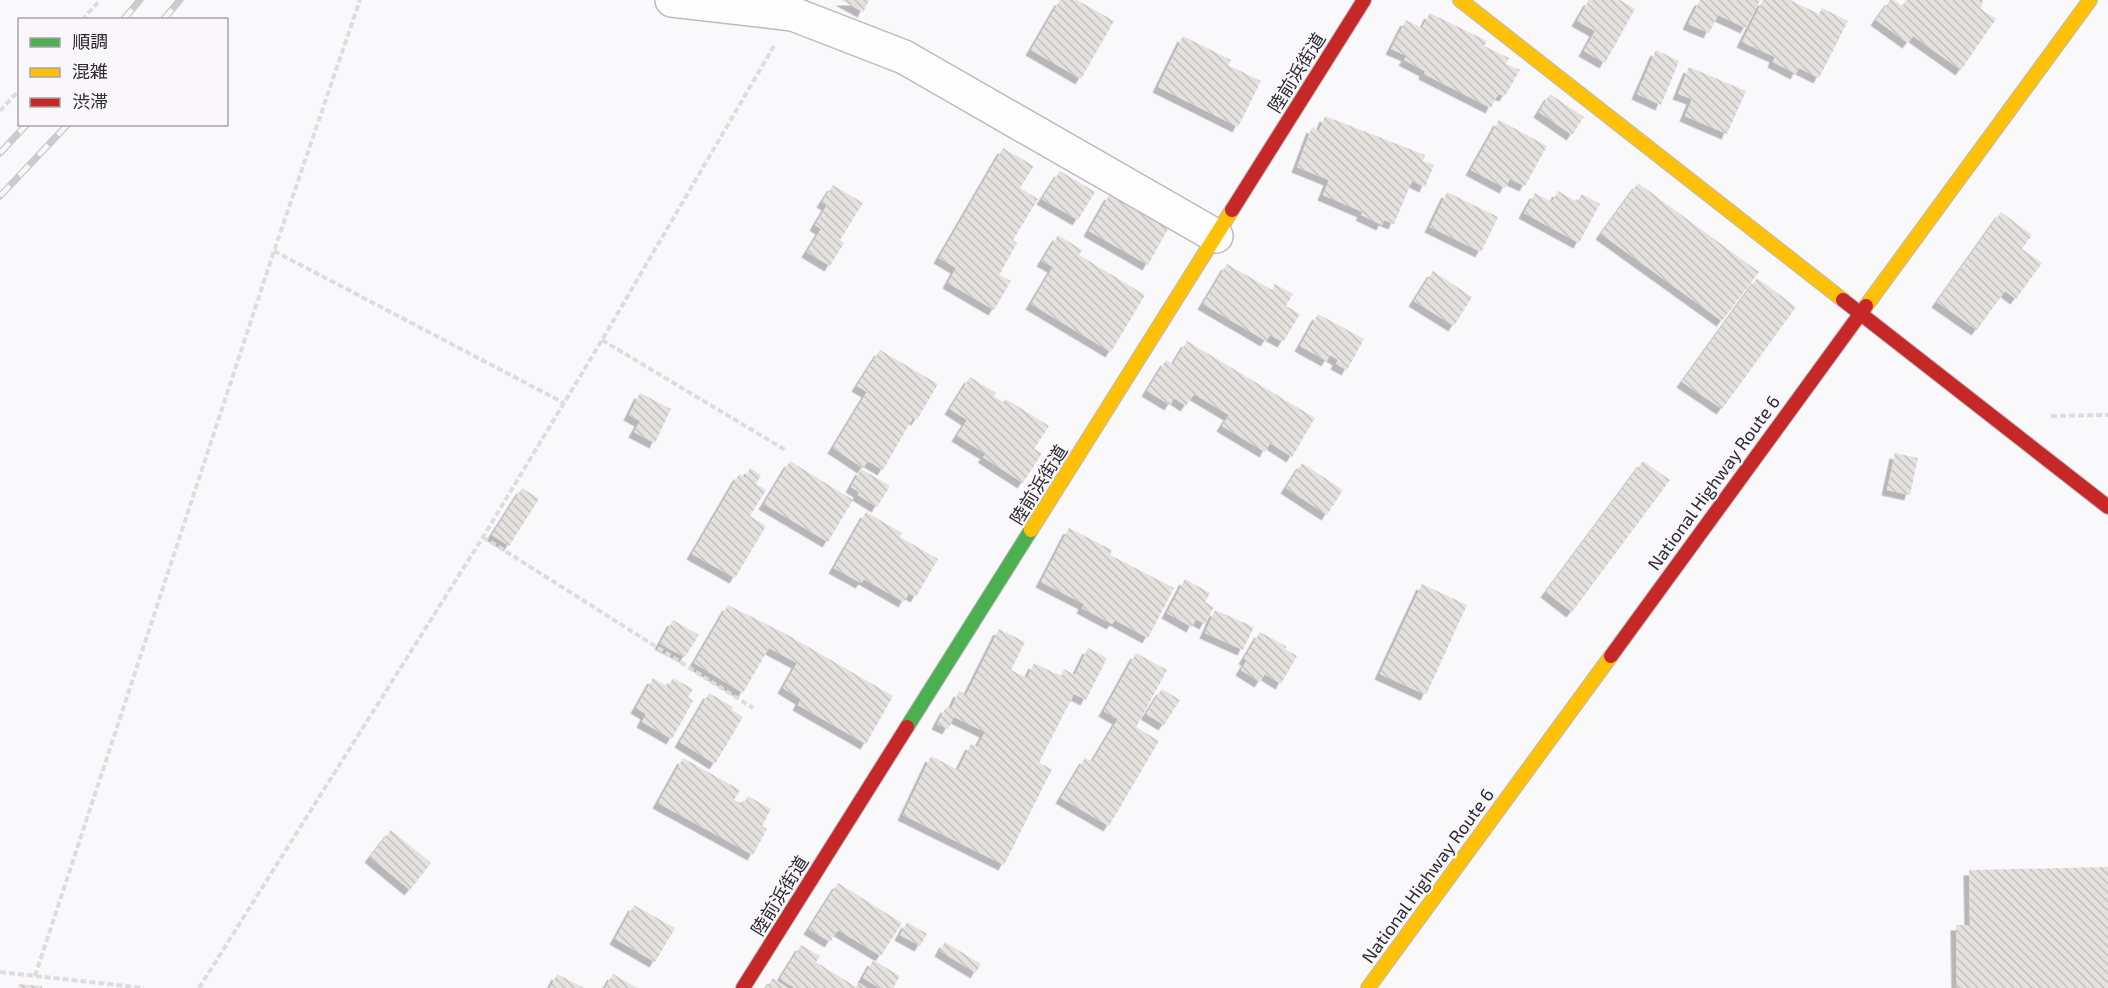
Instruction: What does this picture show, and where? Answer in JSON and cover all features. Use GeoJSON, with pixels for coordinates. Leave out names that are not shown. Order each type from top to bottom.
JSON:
{"type":"FeatureCollection","features":[{"type":"Feature","properties":{"kind":"main road","name":"陸前浜街道"},"geometry":{"type":"LineString","coordinates":[[743,988],[1364,0]]}},
{"type":"Feature","properties":{"kind":"main road"},"geometry":{"type":"LineString","coordinates":[[1460,0],[2108,507]]}},
{"type":"Feature","properties":{"kind":"main road","name":"National Highway Route 6"},"geometry":{"type":"LineString","coordinates":[[1368,988],[2090,0]]}},
{"type":"Feature","properties":{"kind":"street"},"geometry":{"type":"LineString","coordinates":[[672,0],[793,14],[904,57],[1216,236]]}},
{"type":"Feature","properties":{"kind":"path"},"geometry":{"type":"LineString","coordinates":[[84,18],[100,0]]}},
{"type":"Feature","properties":{"kind":"path"},"geometry":{"type":"LineString","coordinates":[[35,976],[274,251],[360,0]]}},
{"type":"Feature","properties":{"kind":"path"},"geometry":{"type":"LineString","coordinates":[[199,988],[483,537],[602,340],[793,14]]}},
{"type":"Feature","properties":{"kind":"path"},"geometry":{"type":"LineString","coordinates":[[0,111],[18,91]]}},
{"type":"Feature","properties":{"kind":"path"},"geometry":{"type":"LineString","coordinates":[[274,251],[564,403]]}},
{"type":"Feature","properties":{"kind":"path"},"geometry":{"type":"LineString","coordinates":[[602,340],[787,451]]}},
{"type":"Feature","properties":{"kind":"path"},"geometry":{"type":"LineString","coordinates":[[483,537],[753,708]]}},
{"type":"Feature","properties":{"kind":"path"},"geometry":{"type":"LineString","coordinates":[[0,972],[144,988]]}},
{"type":"Feature","properties":{"kind":"building"},"geometry":{"type":"Polygon","coordinates":[[[841,0],[869,0],[863,12],[841,0]]]}},
{"type":"Feature","properties":{"kind":"building"},"geometry":{"type":"Polygon","coordinates":[[[1060,0],[1077,0],[1114,21],[1081,79],[1031,50],[1060,0]]]}},
{"type":"Feature","properties":{"kind":"building"},"geometry":{"type":"Polygon","coordinates":[[[1589,0],[1620,0],[1635,9],[1605,63],[1584,51],[1595,31],[1577,21],[1589,0]]]}},
{"type":"Feature","properties":{"kind":"building"},"geometry":{"type":"Polygon","coordinates":[[[1700,0],[1760,0],[1746,28],[1718,15],[1709,33],[1688,24],[1700,0]]]}},
{"type":"Feature","properties":{"kind":"building"},"geometry":{"type":"Polygon","coordinates":[[[1763,0],[1790,0],[1819,14],[1822,8],[1848,21],[1819,78],[1799,68],[1796,74],[1773,62],[1775,57],[1742,42],[1763,0]]]}},
{"type":"Feature","properties":{"kind":"building"},"geometry":{"type":"Polygon","coordinates":[[[1890,0],[1902,6],[1906,0],[1983,0],[1981,9],[1996,19],[1961,70],[1913,36],[1908,43],[1876,20],[1890,0]]]}},
{"type":"Feature","properties":{"kind":"building"},"geometry":{"type":"Polygon","coordinates":[[[1430,13],[1487,41],[1484,46],[1509,58],[1506,64],[1520,70],[1505,96],[1498,94],[1491,108],[1424,74],[1425,71],[1404,60],[1407,56],[1391,49],[1406,20],[1422,28],[1430,13]]]}},
{"type":"Feature","properties":{"kind":"building"},"geometry":{"type":"Polygon","coordinates":[[[1183,36],[1231,60],[1228,65],[1261,81],[1238,127],[1158,87],[1183,36]]]}},
{"type":"Feature","properties":{"kind":"building"},"geometry":{"type":"Polygon","coordinates":[[[1656,50],[1679,61],[1661,105],[1637,94],[1656,50]]]}},
{"type":"Feature","properties":{"kind":"building"},"geometry":{"type":"Polygon","coordinates":[[[1689,67],[1746,91],[1727,134],[1685,116],[1692,99],[1678,94],[1689,67]]]}},
{"type":"Feature","properties":{"kind":"building"},"geometry":{"type":"Polygon","coordinates":[[[1550,94],[1584,117],[1572,135],[1539,112],[1550,94]]]}},
{"type":"Feature","properties":{"kind":"building"},"geometry":{"type":"Polygon","coordinates":[[[1325,116],[1425,155],[1423,161],[1434,165],[1425,187],[1412,181],[1394,224],[1384,220],[1382,225],[1361,215],[1363,212],[1323,195],[1329,180],[1297,167],[1312,127],[1319,131],[1325,116]]]}},
{"type":"Feature","properties":{"kind":"building"},"geometry":{"type":"Polygon","coordinates":[[[1499,120],[1547,146],[1525,186],[1510,179],[1505,188],[1471,170],[1499,120]]]}},
{"type":"Feature","properties":{"kind":"building"},"geometry":{"type":"Polygon","coordinates":[[[1003,148],[1034,166],[1020,188],[1038,199],[1013,240],[1017,243],[999,275],[1011,281],[994,310],[948,283],[956,268],[939,258],[1003,148]]]}},
{"type":"Feature","properties":{"kind":"building"},"geometry":{"type":"Polygon","coordinates":[[[1060,171],[1095,192],[1078,220],[1042,199],[1060,171]]]}},
{"type":"Feature","properties":{"kind":"building"},"geometry":{"type":"Polygon","coordinates":[[[1638,183],[1759,272],[1722,321],[1601,234],[1638,183]]]}},
{"type":"Feature","properties":{"kind":"building"},"geometry":{"type":"Polygon","coordinates":[[[833,185],[863,203],[840,240],[844,243],[830,266],[807,252],[821,229],[815,225],[827,205],[822,202],[833,185]]]}},
{"type":"Feature","properties":{"kind":"building"},"geometry":{"type":"Polygon","coordinates":[[[1558,191],[1577,202],[1582,194],[1600,204],[1579,243],[1524,213],[1535,193],[1552,202],[1558,191]]]}},
{"type":"Feature","properties":{"kind":"building"},"geometry":{"type":"Polygon","coordinates":[[[1447,192],[1498,217],[1481,252],[1430,227],[1447,192]]]}},
{"type":"Feature","properties":{"kind":"building"},"geometry":{"type":"Polygon","coordinates":[[[1110,194],[1169,227],[1148,265],[1089,231],[1110,194]]]}},
{"type":"Feature","properties":{"kind":"building"},"geometry":{"type":"Polygon","coordinates":[[[2001,212],[2032,235],[2022,249],[2042,263],[2016,299],[2005,291],[1977,330],[1937,302],[2001,212]]]}},
{"type":"Feature","properties":{"kind":"building"},"geometry":{"type":"Polygon","coordinates":[[[1058,235],[1082,250],[1079,255],[1145,295],[1111,352],[1031,304],[1053,267],[1042,261],[1058,235]]]}},
{"type":"Feature","properties":{"kind":"building"},"geometry":{"type":"Polygon","coordinates":[[[1227,264],[1272,290],[1275,284],[1293,294],[1286,306],[1300,314],[1283,342],[1270,335],[1266,341],[1203,304],[1227,264]]]}},
{"type":"Feature","properties":{"kind":"building"},"geometry":{"type":"Polygon","coordinates":[[[1433,271],[1472,297],[1454,326],[1414,301],[1433,271]]]}},
{"type":"Feature","properties":{"kind":"building"},"geometry":{"type":"Polygon","coordinates":[[[1757,278],[1796,307],[1722,409],[1682,382],[1757,278]]]}},
{"type":"Feature","properties":{"kind":"building"},"geometry":{"type":"Polygon","coordinates":[[[1318,314],[1364,339],[1347,370],[1336,364],[1338,360],[1330,355],[1327,361],[1300,346],[1318,314]]]}},
{"type":"Feature","properties":{"kind":"building"},"geometry":{"type":"Polygon","coordinates":[[[1187,341],[1315,418],[1292,457],[1270,443],[1265,452],[1222,426],[1229,415],[1194,394],[1186,406],[1174,398],[1170,405],[1147,391],[1166,360],[1173,364],[1187,341]]]}},
{"type":"Feature","properties":{"kind":"building"},"geometry":{"type":"Polygon","coordinates":[[[880,350],[938,384],[917,420],[913,418],[883,470],[868,461],[863,468],[833,448],[867,392],[857,386],[880,350]]]}},
{"type":"Feature","properties":{"kind":"building"},"geometry":{"type":"Polygon","coordinates":[[[970,377],[996,393],[994,396],[1003,402],[1006,399],[1049,426],[1034,449],[1042,453],[1023,483],[983,457],[986,454],[957,436],[967,420],[950,409],[970,377]]]}},
{"type":"Feature","properties":{"kind":"building"},"geometry":{"type":"Polygon","coordinates":[[[640,393],[671,409],[655,443],[634,432],[640,421],[629,415],[640,393]]]}},
{"type":"Feature","properties":{"kind":"building"},"geometry":{"type":"Polygon","coordinates":[[[1895,453],[1918,458],[1910,495],[1887,490],[1895,453]]]}},
{"type":"Feature","properties":{"kind":"building"},"geometry":{"type":"Polygon","coordinates":[[[790,461],[853,500],[828,542],[764,504],[790,461]]]}},
{"type":"Feature","properties":{"kind":"building"},"geometry":{"type":"Polygon","coordinates":[[[1643,461],[1670,480],[1572,612],[1546,592],[1643,461]]]}},
{"type":"Feature","properties":{"kind":"building"},"geometry":{"type":"Polygon","coordinates":[[[1302,463],[1343,490],[1327,515],[1286,488],[1302,463]]]}},
{"type":"Feature","properties":{"kind":"building"},"geometry":{"type":"Polygon","coordinates":[[[750,468],[761,475],[756,484],[766,490],[750,516],[766,526],[735,578],[692,554],[739,474],[745,478],[750,468]]]}},
{"type":"Feature","properties":{"kind":"building"},"geometry":{"type":"Polygon","coordinates":[[[861,469],[890,486],[877,507],[858,495],[859,492],[851,487],[861,469]]]}},
{"type":"Feature","properties":{"kind":"building"},"geometry":{"type":"Polygon","coordinates":[[[522,488],[539,499],[509,546],[492,535],[522,488]]]}},
{"type":"Feature","properties":{"kind":"building"},"geometry":{"type":"Polygon","coordinates":[[[866,512],[902,533],[900,537],[938,559],[916,597],[909,593],[904,602],[864,579],[861,583],[834,568],[866,512]]]}},
{"type":"Feature","properties":{"kind":"building"},"geometry":{"type":"Polygon","coordinates":[[[1069,528],[1112,550],[1110,555],[1174,588],[1148,638],[1115,620],[1112,624],[1082,608],[1084,604],[1041,582],[1069,528]]]}},
{"type":"Feature","properties":{"kind":"building"},"geometry":{"type":"Polygon","coordinates":[[[1185,579],[1210,593],[1205,602],[1214,607],[1205,624],[1196,619],[1192,627],[1167,613],[1185,579]]]}},
{"type":"Feature","properties":{"kind":"building"},"geometry":{"type":"Polygon","coordinates":[[[1422,584],[1467,605],[1426,695],[1380,674],[1422,584]]]}},
{"type":"Feature","properties":{"kind":"building"},"geometry":{"type":"Polygon","coordinates":[[[728,605],[786,634],[893,696],[866,744],[798,705],[801,699],[783,688],[797,663],[769,648],[743,693],[694,663],[728,605]]]}},
{"type":"Feature","properties":{"kind":"building"},"geometry":{"type":"Polygon","coordinates":[[[1215,610],[1254,627],[1243,650],[1205,633],[1215,610]]]}},
{"type":"Feature","properties":{"kind":"building"},"geometry":{"type":"Polygon","coordinates":[[[673,620],[699,635],[685,657],[660,644],[673,620]]]}},
{"type":"Feature","properties":{"kind":"building"},"geometry":{"type":"Polygon","coordinates":[[[999,629],[1025,642],[1011,670],[1027,678],[1034,663],[1061,676],[1064,669],[1075,675],[1088,648],[1107,658],[1086,700],[1074,694],[1039,763],[1052,769],[1004,865],[903,815],[931,756],[958,770],[971,744],[977,747],[985,732],[954,717],[948,729],[937,724],[946,707],[951,709],[959,691],[966,695],[999,629]]]}},
{"type":"Feature","properties":{"kind":"building"},"geometry":{"type":"Polygon","coordinates":[[[1260,632],[1287,647],[1285,649],[1297,656],[1281,684],[1265,674],[1260,682],[1241,670],[1247,660],[1244,659],[1260,632]]]}},
{"type":"Feature","properties":{"kind":"building"},"geometry":{"type":"Polygon","coordinates":[[[1136,653],[1167,670],[1136,727],[1159,741],[1109,826],[1061,798],[1085,758],[1092,762],[1118,719],[1104,711],[1136,653]]]}},
{"type":"Feature","properties":{"kind":"building"},"geometry":{"type":"Polygon","coordinates":[[[653,678],[668,687],[673,678],[693,689],[688,697],[693,701],[672,739],[642,722],[646,714],[636,708],[653,678]]]}},
{"type":"Feature","properties":{"kind":"building"},"geometry":{"type":"Polygon","coordinates":[[[1162,689],[1180,700],[1164,725],[1146,714],[1162,689]]]}},
{"type":"Feature","properties":{"kind":"building"},"geometry":{"type":"Polygon","coordinates":[[[709,693],[733,707],[732,710],[743,717],[715,764],[680,742],[709,693]]]}},
{"type":"Feature","properties":{"kind":"building"},"geometry":{"type":"Polygon","coordinates":[[[683,758],[740,790],[734,800],[743,804],[748,796],[771,809],[762,826],[767,829],[753,855],[658,803],[683,758]]]}},
{"type":"Feature","properties":{"kind":"building"},"geometry":{"type":"Polygon","coordinates":[[[391,830],[431,863],[410,890],[370,857],[391,830]]]}},
{"type":"Feature","properties":{"kind":"building"},"geometry":{"type":"Polygon","coordinates":[[[2108,867],[2108,988],[1957,988],[1956,925],[1970,925],[1969,870],[2108,867]]]}},
{"type":"Feature","properties":{"kind":"building"},"geometry":{"type":"Polygon","coordinates":[[[838,883],[902,923],[881,956],[838,930],[830,942],[809,929],[838,883]]]}},
{"type":"Feature","properties":{"kind":"building"},"geometry":{"type":"Polygon","coordinates":[[[634,905],[675,928],[655,962],[615,939],[634,905]]]}},
{"type":"Feature","properties":{"kind":"building"},"geometry":{"type":"Polygon","coordinates":[[[907,922],[927,934],[920,946],[900,935],[907,922]]]}},
{"type":"Feature","properties":{"kind":"building"},"geometry":{"type":"Polygon","coordinates":[[[945,942],[981,964],[976,973],[940,951],[945,942]]]}},
{"type":"Feature","properties":{"kind":"building"},"geometry":{"type":"Polygon","coordinates":[[[801,945],[820,956],[816,962],[856,987],[859,983],[867,988],[795,988],[780,979],[801,945]]]}},
{"type":"Feature","properties":{"kind":"building"},"geometry":{"type":"Polygon","coordinates":[[[873,960],[900,976],[893,988],[880,988],[863,978],[873,960]]]}},
{"type":"Feature","properties":{"kind":"building"},"geometry":{"type":"Polygon","coordinates":[[[557,974],[584,988],[550,988],[557,974]]]}},
{"type":"Feature","properties":{"kind":"building"},"geometry":{"type":"Polygon","coordinates":[[[613,974],[637,988],[605,988],[613,974]]]}},
{"type":"Feature","properties":{"kind":"building"},"geometry":{"type":"Polygon","coordinates":[[[773,978],[788,988],[766,988],[773,978]]]}},
{"type":"Feature","properties":{"kind":"building"},"geometry":{"type":"Polygon","coordinates":[[[19,984],[42,986],[42,988],[18,988],[19,984]]]}},
{"type":"Feature","properties":{"kind":"railway"},"geometry":{"type":"LineString","coordinates":[[125,18],[140,0]]}},
{"type":"Feature","properties":{"kind":"railway"},"geometry":{"type":"LineString","coordinates":[[165,18],[180,0]]}},
{"type":"Feature","properties":{"kind":"railway"},"geometry":{"type":"LineString","coordinates":[[0,153],[25,126]]}},
{"type":"Feature","properties":{"kind":"railway"},"geometry":{"type":"LineString","coordinates":[[0,196],[66,126]]}},
{"type":"Feature","properties":{"kind":"traffic: fast"},"geometry":{"type":"LineString","coordinates":[[907,727],[1031,530]]}},
{"type":"Feature","properties":{"kind":"traffic: slow"},"geometry":{"type":"LineString","coordinates":[[1460,0],[1843,300]]}},
{"type":"Feature","properties":{"kind":"traffic: slow"},"geometry":{"type":"LineString","coordinates":[[1866,306],[2090,0]]}},
{"type":"Feature","properties":{"kind":"traffic: slow"},"geometry":{"type":"LineString","coordinates":[[1031,530],[1232,210]]}},
{"type":"Feature","properties":{"kind":"traffic: slow"},"geometry":{"type":"LineString","coordinates":[[1368,988],[1611,656]]}},
{"type":"Feature","properties":{"kind":"traffic: jam"},"geometry":{"type":"LineString","coordinates":[[1232,210],[1364,0]]}},
{"type":"Feature","properties":{"kind":"traffic: jam"},"geometry":{"type":"LineString","coordinates":[[1843,300],[2108,507]]}},
{"type":"Feature","properties":{"kind":"traffic: jam"},"geometry":{"type":"LineString","coordinates":[[1611,656],[1866,306]]}},
{"type":"Feature","properties":{"kind":"traffic: jam"},"geometry":{"type":"LineString","coordinates":[[743,988],[907,727]]}}]}
